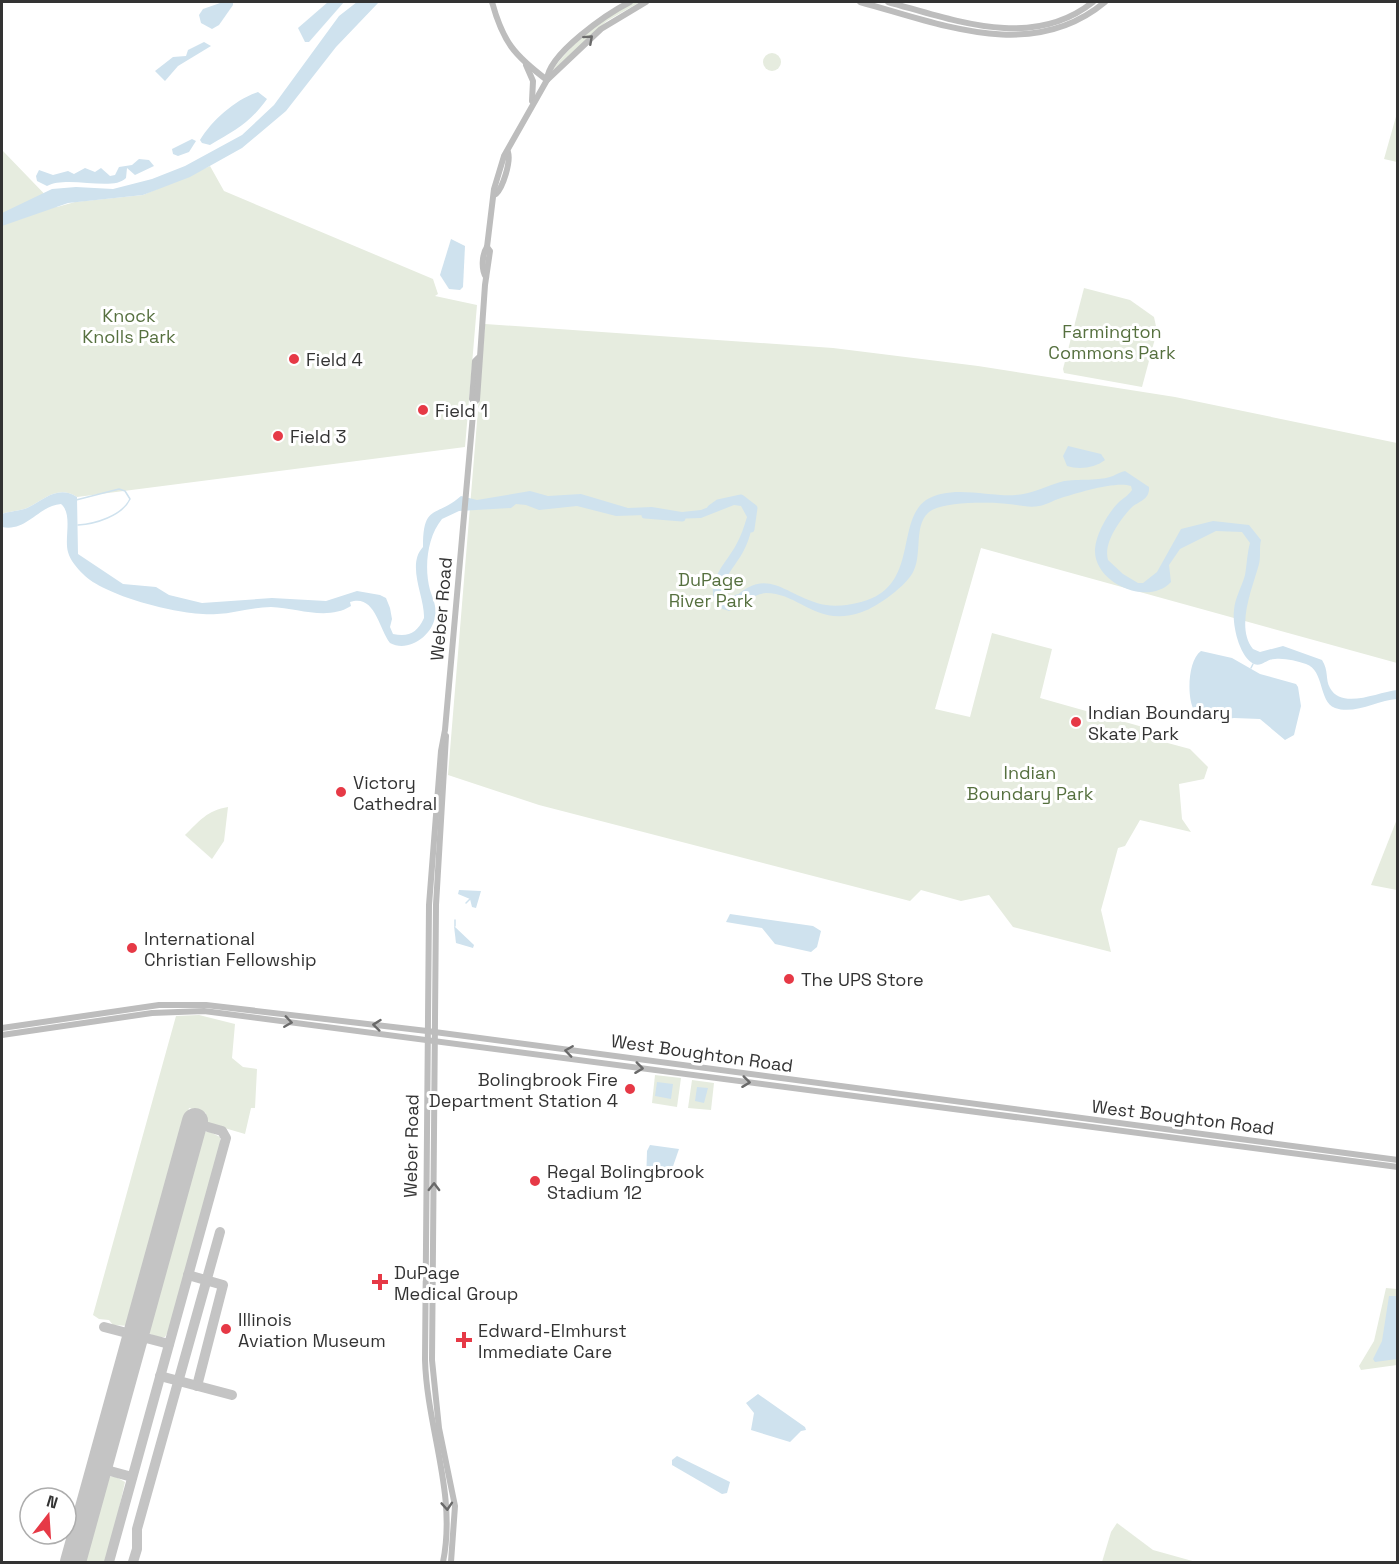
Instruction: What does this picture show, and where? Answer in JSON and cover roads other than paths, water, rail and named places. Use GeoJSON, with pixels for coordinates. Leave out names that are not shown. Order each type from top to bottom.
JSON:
{"type":"FeatureCollection","features":[{"type":"Feature","properties":{"kind":"main road"},"geometry":{"type":"LineString","coordinates":[[492,2],[503,37],[524,62],[547,80],[602,29],[619,16],[646,2]]}},
{"type":"Feature","properties":{"kind":"main road","name":"Weber Road"},"geometry":{"type":"LineString","coordinates":[[443,1563],[447,1504],[432,1429],[425,1360],[426,1040],[431,866],[464,521],[474,403],[472,399],[475,361],[478,358],[486,277],[489,272],[490,251],[487,247],[496,194],[494,189],[501,166],[532,104],[547,80],[551,68],[577,39],[606,16],[630,2]]}},
{"type":"Feature","properties":{"kind":"main road"},"geometry":{"type":"LineString","coordinates":[[860,2],[974,32],[1006,36],[1054,30],[1084,16],[1105,2]]}},
{"type":"Feature","properties":{"kind":"main road"},"geometry":{"type":"LineString","coordinates":[[888,2],[968,23],[1013,29],[1051,23],[1076,13],[1093,2]]}},
{"type":"Feature","properties":{"kind":"main road"},"geometry":{"type":"LineString","coordinates":[[524,62],[533,81],[532,104]]}},
{"type":"Feature","properties":{"kind":"main road","name":"Weber Road"},"geometry":{"type":"LineString","coordinates":[[445,730],[447,752],[436,905],[432,1360],[439,1428],[455,1506],[451,1563]]}},
{"type":"Feature","properties":{"kind":"main road","name":"West Boughton Road"},"geometry":{"type":"LineString","coordinates":[[2,1028],[159,1005],[185,1004],[435,1032],[1398,1160]]}},
{"type":"Feature","properties":{"kind":"main road","name":"West Boughton Road"},"geometry":{"type":"LineString","coordinates":[[2,1035],[96,1020],[185,1010],[1398,1167]]}},
{"type":"Feature","properties":{"kind":"main road"},"geometry":{"type":"LineString","coordinates":[[427,1119],[431,1141],[434,1144]]}},
{"type":"Feature","properties":{"kind":"water"},"geometry":{"type":"Polygon","coordinates":[[[223,2],[233,2],[233,5],[219,25],[212,29],[201,23],[199,15],[203,9],[223,2]]]}},
{"type":"Feature","properties":{"kind":"water"},"geometry":{"type":"Polygon","coordinates":[[[328,2],[344,2],[309,42],[305,42],[298,28],[328,2]]]}},
{"type":"Feature","properties":{"kind":"water"},"geometry":{"type":"Polygon","coordinates":[[[357,2],[379,2],[336,47],[286,111],[242,148],[190,177],[143,195],[68,203],[2,226],[2,213],[52,189],[76,187],[113,189],[152,179],[185,166],[242,135],[274,105],[339,16],[357,2]]]}},
{"type":"Feature","properties":{"kind":"water"},"geometry":{"type":"Polygon","coordinates":[[[204,42],[211,46],[178,66],[165,81],[155,71],[173,57],[186,56],[188,50],[204,42]]]}},
{"type":"Feature","properties":{"kind":"water"},"geometry":{"type":"Polygon","coordinates":[[[258,92],[267,99],[248,121],[210,145],[202,143],[200,140],[205,132],[218,118],[233,105],[258,92]]]}},
{"type":"Feature","properties":{"kind":"water"},"geometry":{"type":"Polygon","coordinates":[[[192,139],[196,141],[189,152],[178,156],[173,154],[172,149],[192,139]]]}},
{"type":"Feature","properties":{"kind":"water"},"geometry":{"type":"Polygon","coordinates":[[[139,159],[149,160],[154,166],[135,175],[127,168],[126,178],[111,184],[66,182],[47,186],[37,181],[36,176],[39,170],[53,175],[68,171],[74,174],[85,168],[95,172],[101,168],[110,176],[115,175],[119,167],[132,165],[139,159]]]}},
{"type":"Feature","properties":{"kind":"water"},"geometry":{"type":"Polygon","coordinates":[[[451,239],[465,246],[463,287],[460,290],[449,289],[440,275],[451,239]]]}},
{"type":"Feature","properties":{"kind":"water"},"geometry":{"type":"Polygon","coordinates":[[[1068,446],[1101,454],[1105,460],[1087,468],[1067,466],[1063,456],[1068,446]]]}},
{"type":"Feature","properties":{"kind":"water"},"geometry":{"type":"Polygon","coordinates":[[[1125,471],[1149,487],[1149,491],[1146,498],[1131,508],[1110,539],[1108,560],[1123,574],[1138,583],[1143,583],[1157,572],[1181,529],[1213,521],[1249,525],[1261,540],[1259,564],[1245,619],[1248,640],[1253,649],[1260,652],[1283,646],[1322,660],[1330,688],[1343,698],[1361,698],[1397,690],[1397,699],[1350,710],[1335,708],[1326,699],[1316,673],[1306,664],[1272,659],[1257,665],[1244,655],[1235,631],[1234,616],[1236,601],[1245,575],[1250,543],[1242,532],[1216,531],[1180,549],[1169,565],[1171,582],[1161,589],[1136,592],[1112,581],[1097,561],[1095,549],[1100,530],[1110,512],[1132,490],[1131,486],[1124,485],[1096,488],[1035,507],[978,503],[954,504],[934,509],[928,513],[921,525],[918,556],[911,576],[899,589],[876,605],[846,616],[820,613],[789,598],[766,593],[752,597],[729,611],[717,607],[713,590],[714,582],[744,528],[747,517],[741,506],[734,505],[701,518],[672,519],[646,515],[616,516],[577,506],[539,510],[516,504],[511,508],[459,511],[442,519],[430,544],[427,572],[435,610],[433,624],[418,641],[404,646],[390,643],[370,607],[358,601],[350,602],[351,606],[332,613],[271,607],[203,614],[167,609],[127,598],[94,582],[76,567],[68,552],[67,514],[61,504],[46,509],[19,526],[2,527],[2,514],[26,508],[52,494],[64,492],[77,497],[78,554],[123,584],[156,587],[169,595],[202,603],[272,598],[326,601],[357,591],[380,595],[386,598],[390,608],[392,619],[390,627],[393,634],[404,635],[412,633],[424,618],[416,563],[423,547],[425,524],[433,513],[461,496],[477,500],[530,491],[548,496],[581,494],[628,508],[652,507],[682,512],[701,510],[734,497],[754,508],[753,519],[746,545],[726,579],[720,598],[728,604],[741,592],[762,583],[772,584],[817,603],[837,606],[857,603],[877,596],[890,585],[899,571],[916,510],[926,500],[936,495],[958,492],[1022,494],[1064,481],[1102,479],[1125,471]]]}},
{"type":"Feature","properties":{"kind":"water"},"geometry":{"type":"Polygon","coordinates":[[[1201,651],[1232,658],[1260,674],[1296,684],[1301,706],[1294,735],[1285,740],[1260,719],[1234,718],[1212,721],[1193,708],[1190,695],[1191,670],[1193,662],[1201,651]]]}},
{"type":"Feature","properties":{"kind":"water"},"geometry":{"type":"Polygon","coordinates":[[[459,890],[481,891],[476,908],[472,907],[470,899],[458,894],[459,890]]]}},
{"type":"Feature","properties":{"kind":"water"},"geometry":{"type":"Polygon","coordinates":[[[730,914],[813,926],[821,931],[817,947],[811,952],[775,944],[762,928],[726,922],[730,914]]]}},
{"type":"Feature","properties":{"kind":"water"},"geometry":{"type":"Polygon","coordinates":[[[454,926],[474,945],[473,948],[456,943],[454,926]]]}},
{"type":"Feature","properties":{"kind":"water"},"geometry":{"type":"Polygon","coordinates":[[[657,1082],[673,1084],[671,1099],[655,1096],[657,1082]]]}},
{"type":"Feature","properties":{"kind":"water"},"geometry":{"type":"Polygon","coordinates":[[[697,1087],[708,1088],[704,1103],[695,1101],[697,1087]]]}},
{"type":"Feature","properties":{"kind":"water"},"geometry":{"type":"Polygon","coordinates":[[[650,1145],[679,1149],[670,1175],[646,1185],[647,1151],[650,1145]]]}},
{"type":"Feature","properties":{"kind":"water"},"geometry":{"type":"Polygon","coordinates":[[[1389,1296],[1397,1296],[1397,1359],[1375,1362],[1373,1359],[1382,1341],[1389,1296]]]}},
{"type":"Feature","properties":{"kind":"water"},"geometry":{"type":"Polygon","coordinates":[[[758,1394],[806,1430],[801,1431],[790,1442],[751,1430],[754,1413],[746,1403],[758,1394]]]}},
{"type":"Feature","properties":{"kind":"water"},"geometry":{"type":"Polygon","coordinates":[[[677,1456],[730,1482],[727,1493],[722,1494],[672,1465],[672,1460],[677,1456]]]}},
{"type":"Feature","properties":{"kind":"waterway"},"geometry":{"type":"LineString","coordinates":[[76,500],[119,489],[125,491],[130,499],[115,514],[100,521],[78,525]]}},
{"type":"Feature","properties":{"kind":"waterway"},"geometry":{"type":"LineString","coordinates":[[711,508],[718,503],[741,498],[754,508],[751,529]]}},
{"type":"Feature","properties":{"kind":"waterway"},"geometry":{"type":"LineString","coordinates":[[645,515],[682,518]]}},
{"type":"Feature","properties":{"kind":"waterway"},"geometry":{"type":"LineString","coordinates":[[718,591],[717,596],[729,603],[737,598]]}},
{"type":"Feature","properties":{"kind":"waterway"},"geometry":{"type":"LineString","coordinates":[[1251,668],[1253,664]]}},
{"type":"Feature","properties":{"kind":"waterway"},"geometry":{"type":"LineString","coordinates":[[466,903],[470,899]]}},
{"type":"Feature","properties":{"kind":"waterway"},"geometry":{"type":"LineString","coordinates":[[455,920],[455,926]]}},
{"type":"Feature","properties":{"kind":"place","name":"Field 4"},"geometry":{"type":"Point","coordinates":[294,359]}},
{"type":"Feature","properties":{"kind":"place","name":"Field 1"},"geometry":{"type":"Point","coordinates":[423,410]}},
{"type":"Feature","properties":{"kind":"place","name":"Field 3"},"geometry":{"type":"Point","coordinates":[278,436]}},
{"type":"Feature","properties":{"kind":"place","name":"Indian Boundary Skate Park"},"geometry":{"type":"Point","coordinates":[1076,722]}},
{"type":"Feature","properties":{"kind":"place","name":"Victory Cathedral"},"geometry":{"type":"Point","coordinates":[341,792]}},
{"type":"Feature","properties":{"kind":"place","name":"International Christian Fellowship"},"geometry":{"type":"Point","coordinates":[132,948]}},
{"type":"Feature","properties":{"kind":"place","name":"The UPS Store"},"geometry":{"type":"Point","coordinates":[789,979]}},
{"type":"Feature","properties":{"kind":"place","name":"Bolingbrook Fire Department Station 4"},"geometry":{"type":"Point","coordinates":[630,1089]}},
{"type":"Feature","properties":{"kind":"place","name":"Regal Bolingbrook Stadium 12"},"geometry":{"type":"Point","coordinates":[535,1181]}},
{"type":"Feature","properties":{"kind":"place","name":"DuPage Medical Group"},"geometry":{"type":"Point","coordinates":[380,1282]}},
{"type":"Feature","properties":{"kind":"place","name":"Illinois Aviation Museum"},"geometry":{"type":"Point","coordinates":[226,1329]}},
{"type":"Feature","properties":{"kind":"place","name":"Edward-Elmhurst Immediate Care"},"geometry":{"type":"Point","coordinates":[464,1340]}},
{"type":"Feature","properties":{"kind":"park label","name":"Knock Knolls Park"},"geometry":{"type":"Point","coordinates":[129,325]}},
{"type":"Feature","properties":{"kind":"park label","name":"Farmington Commons Park"},"geometry":{"type":"Point","coordinates":[1112,341]}},
{"type":"Feature","properties":{"kind":"park label","name":"DuPage River Park"},"geometry":{"type":"Point","coordinates":[711,589]}},
{"type":"Feature","properties":{"kind":"park label","name":"Indian Boundary Park"},"geometry":{"type":"Point","coordinates":[1030,782]}}]}
